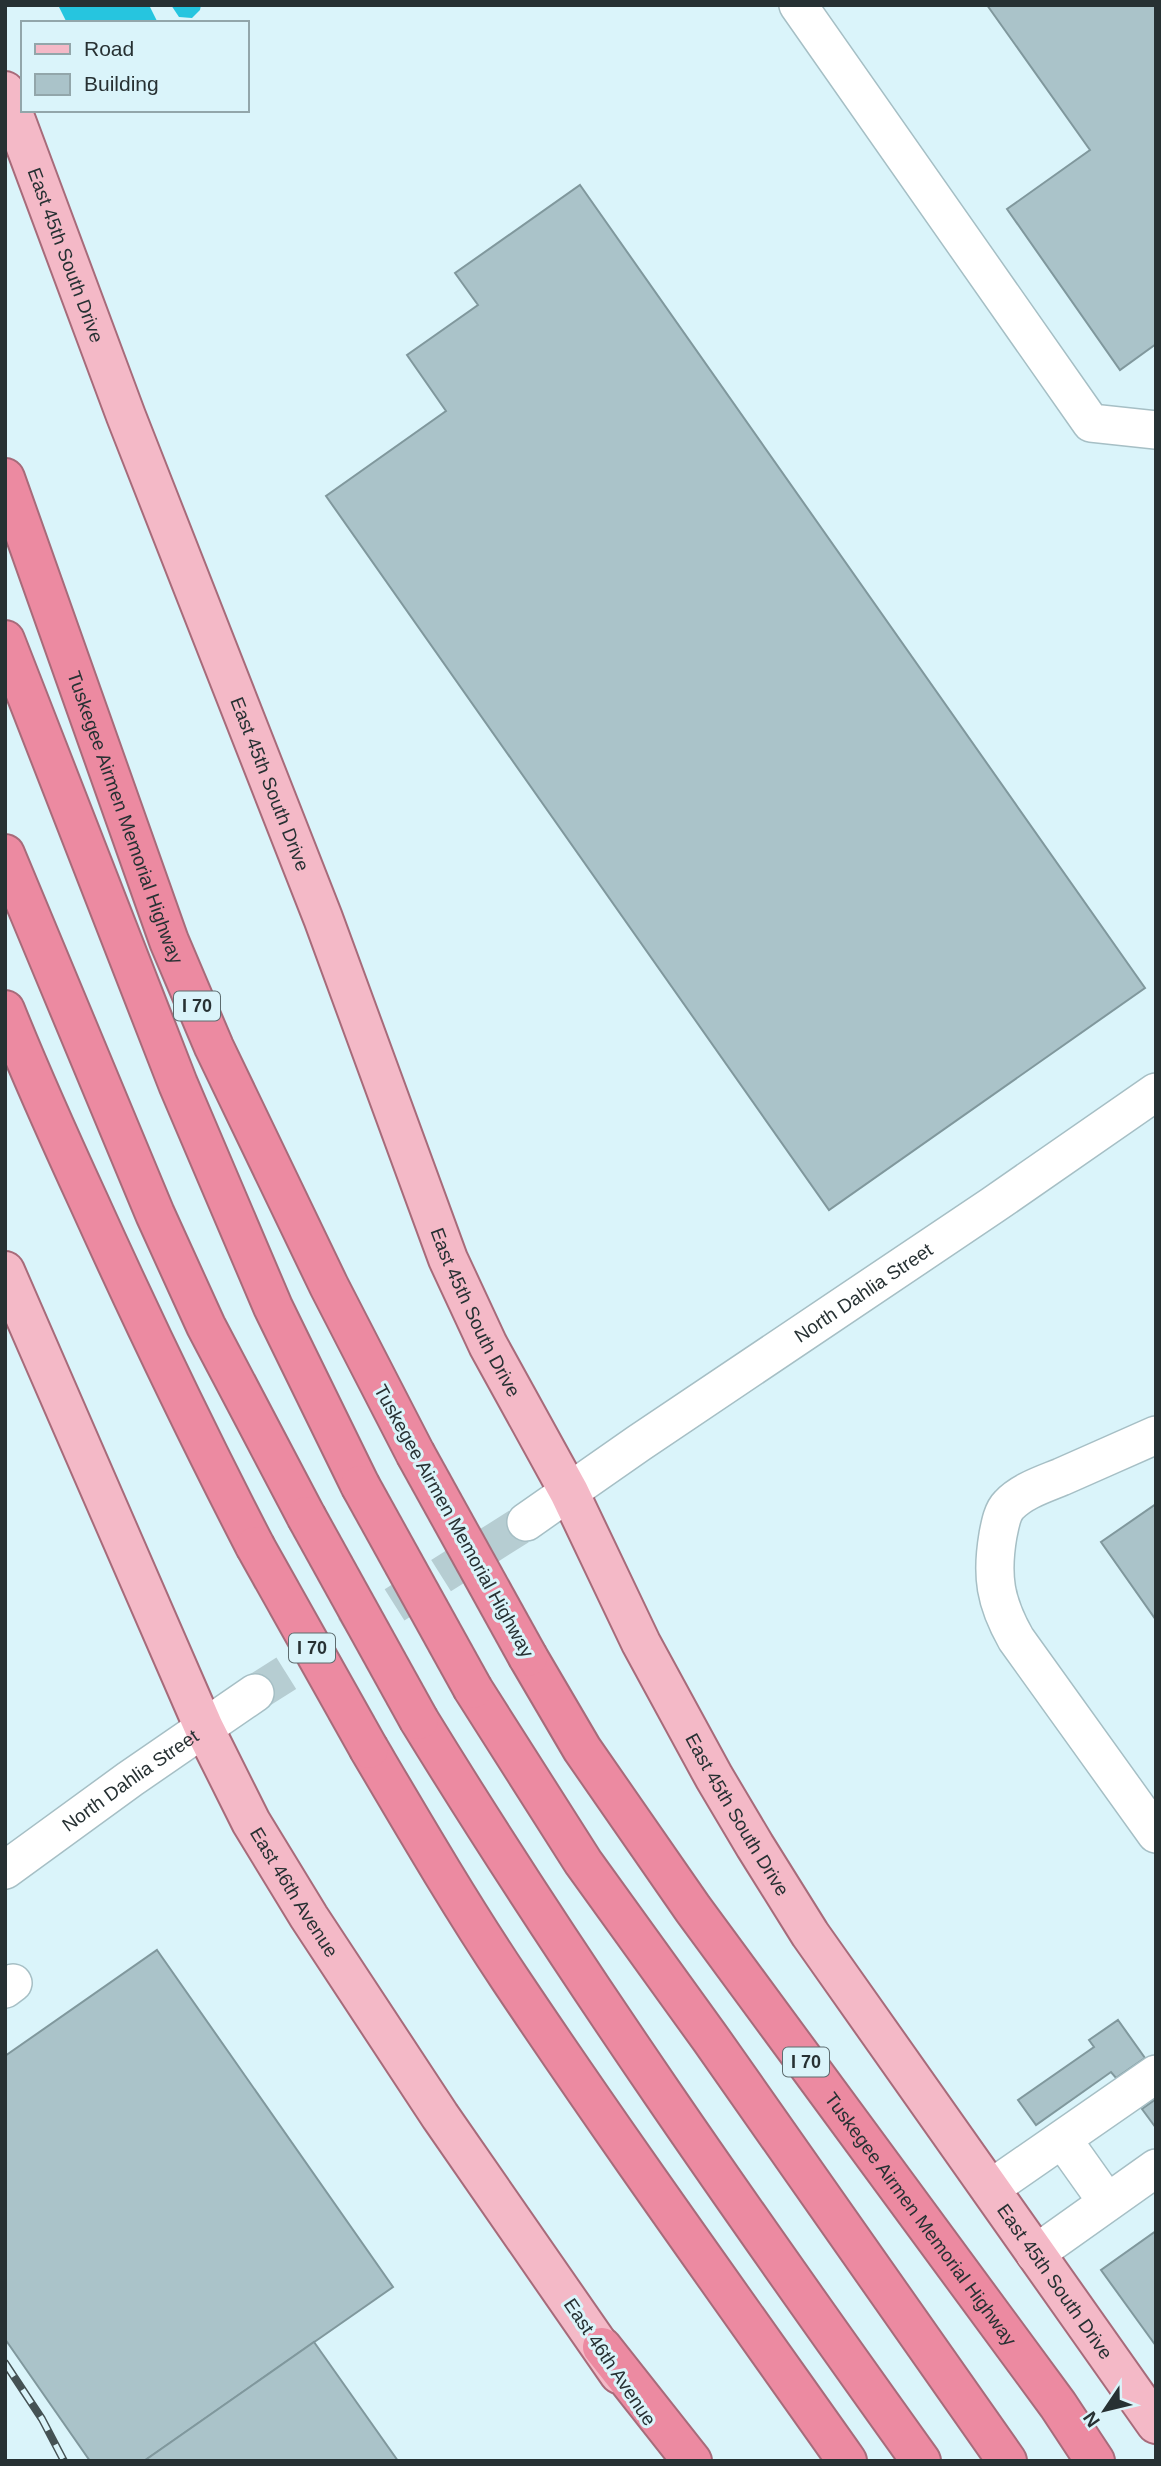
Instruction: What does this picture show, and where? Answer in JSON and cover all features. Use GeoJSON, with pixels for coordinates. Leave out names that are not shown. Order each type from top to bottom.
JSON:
{"type":"FeatureCollection","features":[{"type":"Feature","properties":{"kind":"highway","name":"Tuskegee Airmen Memorial Highway"},"geometry":{"type":"LineString","coordinates":[[5,478],[179,965],[214,1047],[329,1286],[415,1453],[582,1749],[693,1909],[1058,2405],[1095,2461]]}},
{"type":"Feature","properties":{"kind":"highway"},"geometry":{"type":"LineString","coordinates":[[5,640],[178,1084],[273,1307],[360,1485],[472,1689],[583,1862],[1007,2461]]}},
{"type":"Feature","properties":{"kind":"highway"},"geometry":{"type":"LineString","coordinates":[[5,854],[150,1201],[206,1326],[306,1516],[419,1720],[480,1818],[686,2125],[921,2461]]}},
{"type":"Feature","properties":{"kind":"highway","name":"I 70"},"geometry":{"type":"LineString","coordinates":[[5,1010],[38,1093],[201,1442],[255,1546],[369,1749],[509,1978],[847,2461]]}},
{"type":"Feature","properties":{"kind":"highway"},"geometry":{"type":"LineString","coordinates":[[602,2347],[692,2461]]}},
{"type":"Feature","properties":{"kind":"main road","name":"East 45th South Drive"},"geometry":{"type":"LineString","coordinates":[[5,91],[131,429],[323,918],[448,1259],[488,1345],[569,1492],[641,1643],[755,1846],[810,1934],[1156,2424]]}},
{"type":"Feature","properties":{"kind":"main road","name":"East 46th Avenue"},"geometry":{"type":"LineString","coordinates":[[5,1271],[204,1728],[251,1822],[309,1917],[440,2116],[602,2347],[675,2461]]}},
{"type":"Feature","properties":{"kind":"street"},"geometry":{"type":"LineString","coordinates":[[798,5],[1091,423],[1156,430]]}},
{"type":"Feature","properties":{"kind":"street","name":"North Dahlia Street"},"geometry":{"type":"LineString","coordinates":[[526,1522],[1156,1092]]}},
{"type":"Feature","properties":{"kind":"street"},"geometry":{"type":"LineString","coordinates":[[1156,1435],[1042,1485],[1012,1502],[1005,1510],[999,1528],[993,1563],[996,1591],[1016,1639],[1156,1835]]}},
{"type":"Feature","properties":{"kind":"street","name":"North Dahlia Street"},"geometry":{"type":"LineString","coordinates":[[5,1870],[255,1693]]}},
{"type":"Feature","properties":{"kind":"street"},"geometry":{"type":"LineString","coordinates":[[990,2189],[1156,2074]]}},
{"type":"Feature","properties":{"kind":"street"},"geometry":{"type":"LineString","coordinates":[[1063,2140],[1107,2202]]}},
{"type":"Feature","properties":{"kind":"street"},"geometry":{"type":"LineString","coordinates":[[1035,2254],[1156,2168]]}},
{"type":"Feature","properties":{"kind":"street"},"geometry":{"type":"LineString","coordinates":[[1107,2202],[1156,2187]]}},
{"type":"Feature","properties":{"kind":"water"},"geometry":{"type":"Polygon","coordinates":[[[58,5],[149,5],[157,21],[66,21],[58,5]]]}},
{"type":"Feature","properties":{"kind":"water"},"geometry":{"type":"Polygon","coordinates":[[[171,5],[201,5],[192,18],[179,17],[171,5]]]}},
{"type":"Feature","properties":{"kind":"building"},"geometry":{"type":"Polygon","coordinates":[[[987,5],[1156,5],[1156,344],[1120,370],[1007,209],[1090,150],[987,5]]]}},
{"type":"Feature","properties":{"kind":"building"},"geometry":{"type":"Polygon","coordinates":[[[580,185],[1145,988],[829,1210],[326,496],[446,411],[407,355],[478,305],[455,273],[580,185]]]}},
{"type":"Feature","properties":{"kind":"building"},"geometry":{"type":"Polygon","coordinates":[[[1156,1504],[1156,1620],[1101,1542],[1156,1504]]]}},
{"type":"Feature","properties":{"kind":"building"},"geometry":{"type":"Polygon","coordinates":[[[157,1950],[393,2287],[144,2461],[90,2461],[5,2339],[5,2056],[157,1950]]]}},
{"type":"Feature","properties":{"kind":"building"},"geometry":{"type":"Polygon","coordinates":[[[1118,2020],[1145,2058],[1116,2078],[1111,2072],[1036,2125],[1018,2100],[1094,2047],[1089,2040],[1118,2020]]]}},
{"type":"Feature","properties":{"kind":"building"},"geometry":{"type":"Polygon","coordinates":[[[1156,2099],[1156,2128],[1142,2109],[1156,2099]]]}},
{"type":"Feature","properties":{"kind":"building"},"geometry":{"type":"Polygon","coordinates":[[[1156,2231],[1156,2346],[1101,2270],[1156,2231]]]}},
{"type":"Feature","properties":{"kind":"building"},"geometry":{"type":"Polygon","coordinates":[[[314,2342],[398,2461],[144,2461],[314,2342]]]}},
{"type":"Feature","properties":{"kind":"tunnel"},"geometry":{"type":"LineString","coordinates":[[255,1693],[526,1522]]}},
{"type":"Feature","properties":{"kind":"railway"},"geometry":{"type":"LineString","coordinates":[[5,2363],[42,2419],[64,2461]]}}]}
